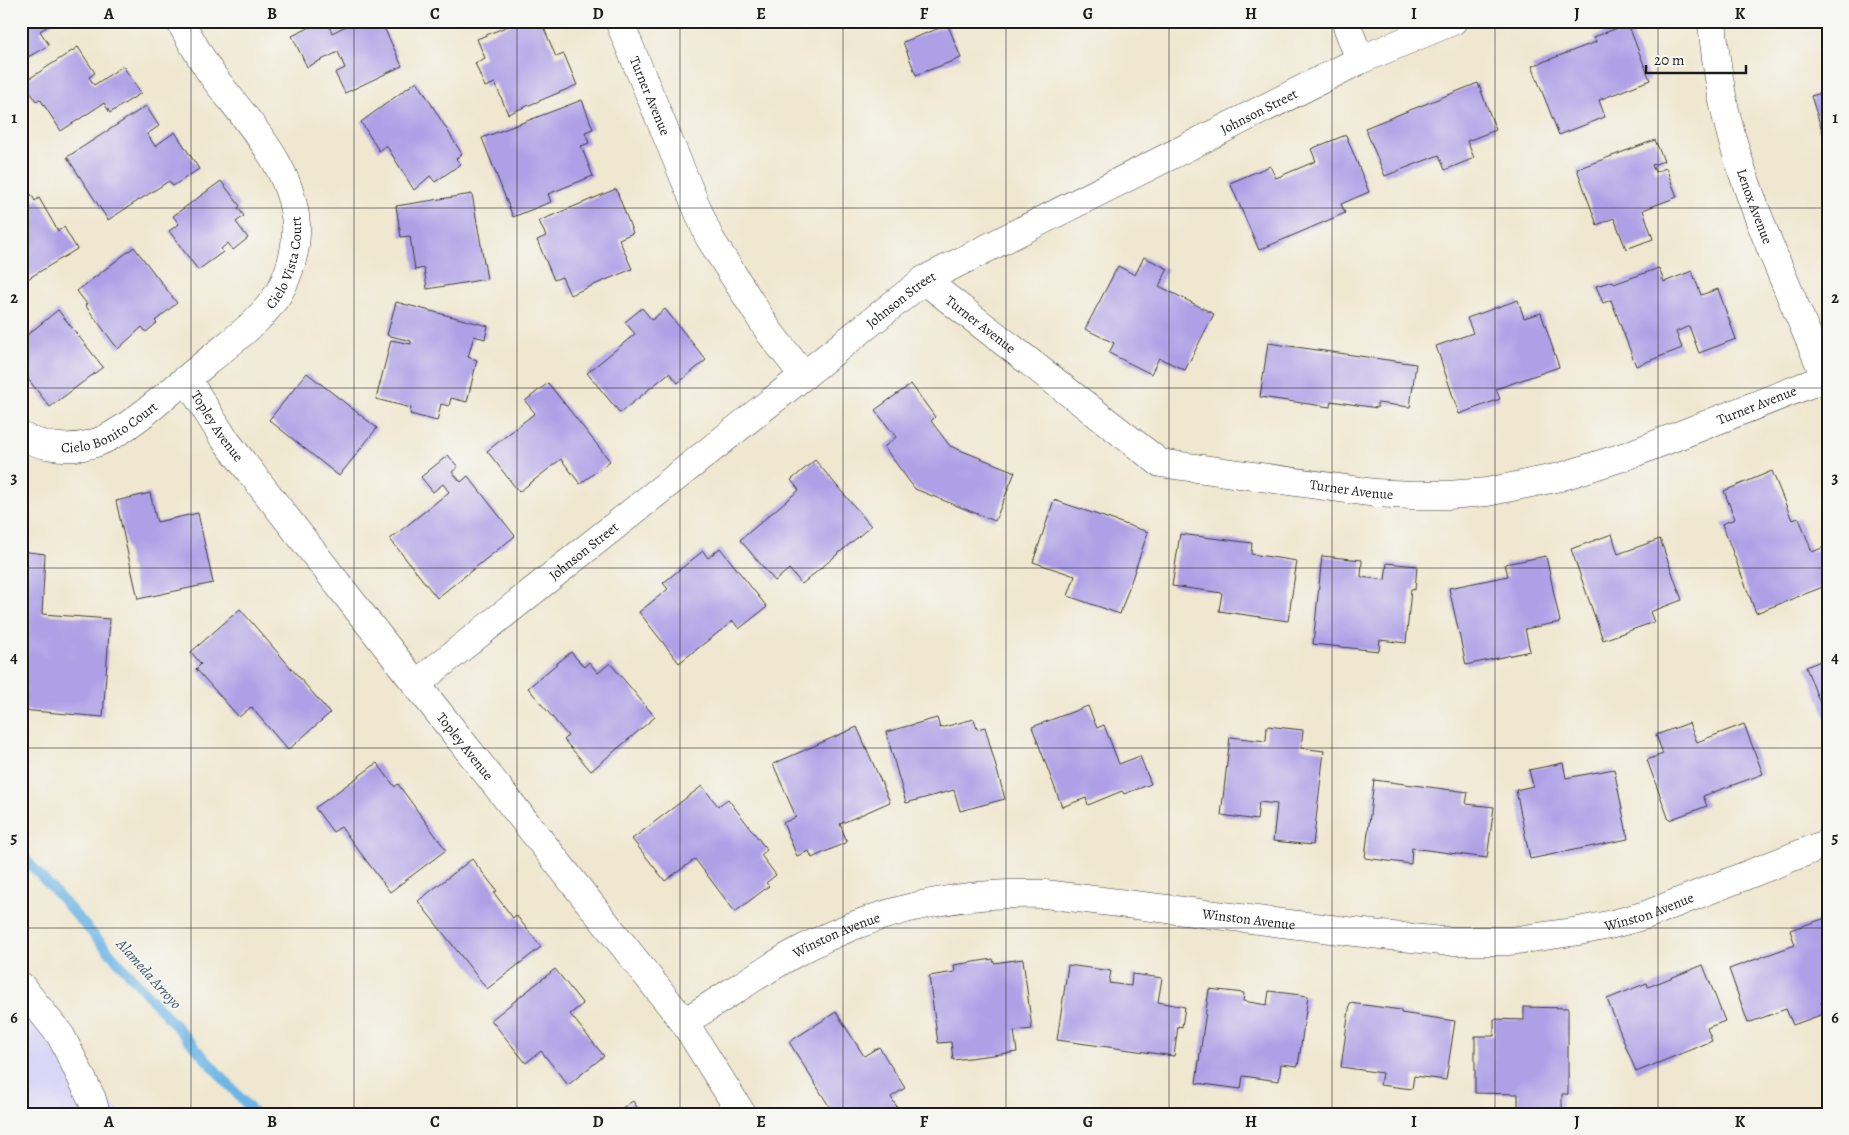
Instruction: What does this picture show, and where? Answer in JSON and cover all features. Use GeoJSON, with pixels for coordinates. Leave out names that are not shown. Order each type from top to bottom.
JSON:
{"type":"FeatureCollection","features":[{"type":"Feature","properties":{"kind":"street","name":"Cielo Vista Court"},"geometry":{"type":"LineString","coordinates":[[180,21],[214,77],[276,161],[290,192],[296,227],[291,263],[278,294],[256,320],[187,379]]}},
{"type":"Feature","properties":{"kind":"street","name":"Turner Avenue"},"geometry":{"type":"LineString","coordinates":[[619,21],[709,237],[770,333],[804,376]]}},
{"type":"Feature","properties":{"kind":"street"},"geometry":{"type":"LineString","coordinates":[[1345,21],[1360,60]]}},
{"type":"Feature","properties":{"kind":"street","name":"Johnson Street"},"geometry":{"type":"LineString","coordinates":[[416,684],[924,280],[1360,60],[1453,21]]}},
{"type":"Feature","properties":{"kind":"street","name":"Lenox Avenue"},"geometry":{"type":"LineString","coordinates":[[1712,21],[1719,84],[1736,154],[1755,206],[1826,381]]}},
{"type":"Feature","properties":{"kind":"street","name":"Turner Avenue"},"geometry":{"type":"LineString","coordinates":[[924,280],[1160,463],[1375,493],[1411,495],[1477,492],[1523,486],[1560,477],[1629,456],[1826,381]]}},
{"type":"Feature","properties":{"kind":"street","name":"Cielo Bonito Court"},"geometry":{"type":"LineString","coordinates":[[21,436],[46,445],[64,448],[97,442],[126,427],[187,379]]}},
{"type":"Feature","properties":{"kind":"street","name":"Topley Avenue"},"geometry":{"type":"LineString","coordinates":[[187,379],[223,438],[684,1022],[742,1114]]}},
{"type":"Feature","properties":{"kind":"street","name":"Winston Avenue"},"geometry":{"type":"LineString","coordinates":[[684,1022],[797,952],[824,939],[882,916],[954,898],[990,894],[1045,894],[1407,938],[1451,941],[1510,941],[1579,931],[1646,915],[1828,843]]}},
{"type":"Feature","properties":{"kind":"street"},"geometry":{"type":"LineString","coordinates":[[21,986],[61,1036],[92,1099],[96,1114]]}},
{"type":"Feature","properties":{"kind":"shaded area"},"geometry":{"type":"Polygon","coordinates":[[[22,1016],[123,1114],[21,1114],[22,1016]]]}},
{"type":"Feature","properties":{"kind":"building"},"geometry":{"type":"Polygon","coordinates":[[[21,21],[56,21],[40,31],[49,45],[28,57],[21,46],[21,21]]]}},
{"type":"Feature","properties":{"kind":"building"},"geometry":{"type":"Polygon","coordinates":[[[323,21],[327,21],[332,33],[356,21],[381,21],[402,66],[345,93],[335,73],[345,68],[338,52],[307,67],[292,36],[323,21]]]}},
{"type":"Feature","properties":{"kind":"building"},"geometry":{"type":"Polygon","coordinates":[[[520,21],[541,21],[556,57],[564,54],[577,85],[508,114],[495,83],[485,87],[475,63],[485,58],[477,39],[520,21]]]}},
{"type":"Feature","properties":{"kind":"building"},"geometry":{"type":"Polygon","coordinates":[[[1218,21],[1238,21],[1221,28],[1218,21]]]}},
{"type":"Feature","properties":{"kind":"building"},"geometry":{"type":"Polygon","coordinates":[[[1628,24],[1650,80],[1599,100],[1605,117],[1559,135],[1532,66],[1596,42],[1594,37],[1628,24]]]}},
{"type":"Feature","properties":{"kind":"building"},"geometry":{"type":"Polygon","coordinates":[[[948,25],[961,58],[916,75],[903,42],[948,25]]]}},
{"type":"Feature","properties":{"kind":"building"},"geometry":{"type":"Polygon","coordinates":[[[78,47],[95,73],[89,77],[94,85],[123,66],[141,93],[110,113],[104,103],[61,131],[40,99],[36,101],[24,82],[78,47]]]}},
{"type":"Feature","properties":{"kind":"building"},"geometry":{"type":"Polygon","coordinates":[[[417,81],[462,154],[456,159],[461,164],[435,182],[430,176],[414,190],[386,145],[379,151],[361,122],[417,81]]]}},
{"type":"Feature","properties":{"kind":"building"},"geometry":{"type":"Polygon","coordinates":[[[1478,83],[1496,130],[1467,141],[1474,158],[1445,170],[1439,155],[1385,176],[1365,128],[1478,83]]]}},
{"type":"Feature","properties":{"kind":"building"},"geometry":{"type":"Polygon","coordinates":[[[1828,91],[1828,146],[1827,146],[1811,96],[1828,91]]]}},
{"type":"Feature","properties":{"kind":"building"},"geometry":{"type":"Polygon","coordinates":[[[582,100],[593,129],[585,132],[589,143],[581,146],[593,176],[548,194],[551,202],[513,217],[482,138],[582,100]]]}},
{"type":"Feature","properties":{"kind":"building"},"geometry":{"type":"Polygon","coordinates":[[[146,106],[159,126],[147,134],[155,146],[175,132],[199,169],[173,186],[169,181],[108,220],[67,157],[146,106]]]}},
{"type":"Feature","properties":{"kind":"building"},"geometry":{"type":"Polygon","coordinates":[[[1346,135],[1369,192],[1341,204],[1345,213],[1259,250],[1230,183],[1270,166],[1276,178],[1316,161],[1311,149],[1346,135]]]}},
{"type":"Feature","properties":{"kind":"building"},"geometry":{"type":"Polygon","coordinates":[[[1655,140],[1664,161],[1652,165],[1655,172],[1666,168],[1677,197],[1643,210],[1653,239],[1626,249],[1614,218],[1597,225],[1577,169],[1655,140]]]}},
{"type":"Feature","properties":{"kind":"building"},"geometry":{"type":"Polygon","coordinates":[[[1828,152],[1828,164],[1827,164],[1824,153],[1828,152]]]}},
{"type":"Feature","properties":{"kind":"building"},"geometry":{"type":"Polygon","coordinates":[[[221,181],[240,206],[238,208],[244,216],[236,222],[248,238],[233,250],[228,243],[221,249],[223,252],[198,270],[169,231],[179,224],[173,216],[221,181]]]}},
{"type":"Feature","properties":{"kind":"building"},"geometry":{"type":"Polygon","coordinates":[[[616,189],[633,233],[619,239],[632,269],[570,295],[562,277],[554,280],[537,240],[546,236],[539,221],[616,189]]]}},
{"type":"Feature","properties":{"kind":"building"},"geometry":{"type":"Polygon","coordinates":[[[31,194],[35,201],[39,198],[58,231],[64,227],[77,249],[21,283],[21,200],[31,194]]]}},
{"type":"Feature","properties":{"kind":"building"},"geometry":{"type":"Polygon","coordinates":[[[472,194],[487,279],[427,289],[424,268],[415,270],[410,236],[401,237],[396,206],[472,194]]]}},
{"type":"Feature","properties":{"kind":"building"},"geometry":{"type":"Polygon","coordinates":[[[134,247],[177,303],[155,321],[157,323],[146,332],[142,327],[118,349],[85,305],[87,304],[77,291],[134,247]]]}},
{"type":"Feature","properties":{"kind":"building"},"geometry":{"type":"Polygon","coordinates":[[[1144,257],[1168,269],[1159,286],[1214,314],[1185,370],[1159,358],[1151,374],[1109,353],[1114,343],[1085,329],[1118,266],[1135,275],[1144,257]]]}},
{"type":"Feature","properties":{"kind":"building"},"geometry":{"type":"Polygon","coordinates":[[[1659,268],[1664,282],[1692,271],[1701,295],[1718,289],[1736,339],[1699,353],[1689,326],[1676,332],[1682,348],[1636,366],[1611,300],[1603,303],[1596,286],[1613,281],[1614,284],[1659,268]]]}},
{"type":"Feature","properties":{"kind":"building"},"geometry":{"type":"Polygon","coordinates":[[[1518,300],[1524,318],[1541,313],[1559,367],[1496,389],[1500,399],[1459,414],[1436,346],[1473,333],[1467,318],[1518,300]]]}},
{"type":"Feature","properties":{"kind":"building"},"geometry":{"type":"Polygon","coordinates":[[[396,302],[488,326],[485,339],[474,336],[468,357],[477,360],[467,402],[451,398],[449,406],[441,404],[437,421],[410,414],[411,408],[376,399],[391,340],[411,344],[411,341],[387,335],[396,302]]]}},
{"type":"Feature","properties":{"kind":"building"},"geometry":{"type":"Polygon","coordinates":[[[642,308],[652,320],[665,309],[706,360],[678,383],[669,373],[620,413],[587,373],[635,334],[625,322],[642,308]]]}},
{"type":"Feature","properties":{"kind":"building"},"geometry":{"type":"Polygon","coordinates":[[[58,310],[103,367],[50,407],[21,370],[21,340],[58,310]]]}},
{"type":"Feature","properties":{"kind":"building"},"geometry":{"type":"Polygon","coordinates":[[[1268,343],[1416,364],[1410,407],[1377,403],[1377,408],[1331,401],[1330,407],[1260,397],[1268,343]]]}},
{"type":"Feature","properties":{"kind":"building"},"geometry":{"type":"Polygon","coordinates":[[[307,373],[377,428],[339,476],[269,420],[307,373]]]}},
{"type":"Feature","properties":{"kind":"building"},"geometry":{"type":"Polygon","coordinates":[[[548,383],[610,461],[580,484],[561,459],[519,492],[487,451],[535,413],[525,401],[548,383]]]}},
{"type":"Feature","properties":{"kind":"building"},"geometry":{"type":"Polygon","coordinates":[[[911,384],[935,417],[931,421],[950,446],[1015,472],[995,521],[915,489],[884,447],[896,437],[875,410],[911,384]]]}},
{"type":"Feature","properties":{"kind":"building"},"geometry":{"type":"Polygon","coordinates":[[[448,455],[458,467],[452,472],[461,482],[468,476],[515,536],[437,598],[390,539],[449,492],[443,484],[433,492],[421,477],[448,455]]]}},
{"type":"Feature","properties":{"kind":"building"},"geometry":{"type":"Polygon","coordinates":[[[815,460],[871,526],[802,584],[789,569],[775,581],[740,540],[799,490],[791,480],[815,460]]]}},
{"type":"Feature","properties":{"kind":"building"},"geometry":{"type":"Polygon","coordinates":[[[1772,471],[1792,520],[1799,518],[1812,552],[1827,546],[1828,585],[1756,613],[1722,524],[1735,519],[1724,491],[1772,471]]]}},
{"type":"Feature","properties":{"kind":"building"},"geometry":{"type":"Polygon","coordinates":[[[150,493],[157,522],[198,513],[213,583],[138,599],[116,501],[150,493]]]}},
{"type":"Feature","properties":{"kind":"building"},"geometry":{"type":"Polygon","coordinates":[[[1054,500],[1148,532],[1120,614],[1068,596],[1075,576],[1033,562],[1054,500]]]}},
{"type":"Feature","properties":{"kind":"building"},"geometry":{"type":"Polygon","coordinates":[[[1180,534],[1252,543],[1251,554],[1297,561],[1288,621],[1219,611],[1222,593],[1172,586],[1180,534]]]}},
{"type":"Feature","properties":{"kind":"building"},"geometry":{"type":"Polygon","coordinates":[[[1612,534],[1618,554],[1660,539],[1682,600],[1650,612],[1654,622],[1603,640],[1571,549],[1612,534]]]}},
{"type":"Feature","properties":{"kind":"building"},"geometry":{"type":"Polygon","coordinates":[[[720,548],[767,607],[739,629],[733,621],[679,663],[639,612],[668,589],[663,583],[703,551],[708,558],[720,548]]]}},
{"type":"Feature","properties":{"kind":"building"},"geometry":{"type":"Polygon","coordinates":[[[21,551],[45,554],[42,614],[110,619],[103,717],[21,710],[21,551]]]}},
{"type":"Feature","properties":{"kind":"building"},"geometry":{"type":"Polygon","coordinates":[[[1322,556],[1362,560],[1361,577],[1385,580],[1387,563],[1417,566],[1415,590],[1411,589],[1406,643],[1380,640],[1379,651],[1313,644],[1322,556]]]}},
{"type":"Feature","properties":{"kind":"building"},"geometry":{"type":"Polygon","coordinates":[[[1546,556],[1560,622],[1525,629],[1530,651],[1466,665],[1449,588],[1508,576],[1505,564],[1546,556]]]}},
{"type":"Feature","properties":{"kind":"building"},"geometry":{"type":"Polygon","coordinates":[[[240,609],[330,713],[288,750],[251,707],[239,717],[196,669],[201,664],[191,652],[240,609]]]}},
{"type":"Feature","properties":{"kind":"building"},"geometry":{"type":"Polygon","coordinates":[[[571,652],[584,667],[589,662],[598,673],[610,663],[655,717],[591,771],[564,740],[568,736],[528,688],[571,652]]]}},
{"type":"Feature","properties":{"kind":"building"},"geometry":{"type":"Polygon","coordinates":[[[1828,658],[1828,724],[1806,667],[1828,658]]]}},
{"type":"Feature","properties":{"kind":"building"},"geometry":{"type":"Polygon","coordinates":[[[1088,706],[1097,728],[1104,725],[1119,764],[1140,756],[1151,784],[1124,794],[1122,791],[1088,805],[1086,798],[1062,807],[1032,727],[1088,706]]]}},
{"type":"Feature","properties":{"kind":"building"},"geometry":{"type":"Polygon","coordinates":[[[937,718],[940,728],[974,719],[977,729],[985,727],[1005,799],[960,811],[954,790],[906,803],[886,732],[937,718]]]}},
{"type":"Feature","properties":{"kind":"building"},"geometry":{"type":"Polygon","coordinates":[[[1689,723],[1697,742],[1744,724],[1763,774],[1703,796],[1707,806],[1669,820],[1647,760],[1663,754],[1656,735],[1689,723]]]}},
{"type":"Feature","properties":{"kind":"building"},"geometry":{"type":"Polygon","coordinates":[[[1267,726],[1303,730],[1301,748],[1324,751],[1313,845],[1273,841],[1277,804],[1259,802],[1257,820],[1221,815],[1230,737],[1266,741],[1267,726]]]}},
{"type":"Feature","properties":{"kind":"building"},"geometry":{"type":"Polygon","coordinates":[[[857,727],[890,802],[840,824],[847,842],[812,858],[809,851],[797,856],[783,823],[796,817],[773,764],[857,727]]]}},
{"type":"Feature","properties":{"kind":"building"},"geometry":{"type":"Polygon","coordinates":[[[377,763],[395,787],[398,784],[446,850],[390,892],[341,827],[333,832],[315,808],[377,763]]]}},
{"type":"Feature","properties":{"kind":"building"},"geometry":{"type":"Polygon","coordinates":[[[1563,763],[1566,778],[1614,769],[1628,839],[1530,859],[1516,790],[1533,786],[1529,770],[1563,763]]]}},
{"type":"Feature","properties":{"kind":"building"},"geometry":{"type":"Polygon","coordinates":[[[1374,780],[1468,792],[1466,804],[1494,807],[1487,858],[1412,848],[1411,864],[1365,858],[1374,780]]]}},
{"type":"Feature","properties":{"kind":"building"},"geometry":{"type":"Polygon","coordinates":[[[702,786],[718,806],[728,799],[767,850],[761,855],[776,875],[766,883],[769,886],[735,912],[695,859],[665,881],[632,839],[702,786]]]}},
{"type":"Feature","properties":{"kind":"building"},"geometry":{"type":"Polygon","coordinates":[[[472,859],[497,891],[494,893],[513,918],[516,915],[541,947],[487,989],[418,901],[472,859]]]}},
{"type":"Feature","properties":{"kind":"building"},"geometry":{"type":"Polygon","coordinates":[[[1826,918],[1828,922],[1828,1000],[1821,1002],[1826,1013],[1793,1025],[1786,1009],[1748,1023],[1729,969],[1795,945],[1790,930],[1826,918]]]}},
{"type":"Feature","properties":{"kind":"building"},"geometry":{"type":"Polygon","coordinates":[[[993,959],[994,963],[1023,959],[1032,1029],[1014,1031],[1017,1052],[953,1060],[951,1042],[938,1043],[929,976],[955,972],[954,965],[993,959]]]}},
{"type":"Feature","properties":{"kind":"building"},"geometry":{"type":"Polygon","coordinates":[[[1068,965],[1111,971],[1109,983],[1131,986],[1132,974],[1162,978],[1158,1002],[1185,1007],[1182,1027],[1178,1026],[1174,1056],[1057,1040],[1068,965]]]}},
{"type":"Feature","properties":{"kind":"building"},"geometry":{"type":"Polygon","coordinates":[[[1703,965],[1725,1021],[1707,1028],[1712,1041],[1636,1072],[1607,999],[1647,983],[1648,987],[1703,965]]]}},
{"type":"Feature","properties":{"kind":"building"},"geometry":{"type":"Polygon","coordinates":[[[555,969],[583,1004],[570,1014],[604,1056],[568,1085],[541,1051],[526,1063],[491,1020],[555,969]]]}},
{"type":"Feature","properties":{"kind":"building"},"geometry":{"type":"Polygon","coordinates":[[[1209,989],[1244,993],[1243,1001],[1267,1005],[1269,991],[1308,996],[1298,1066],[1281,1064],[1279,1081],[1243,1076],[1241,1089],[1196,1083],[1209,989]]]}},
{"type":"Feature","properties":{"kind":"building"},"geometry":{"type":"Polygon","coordinates":[[[1350,1003],[1401,1010],[1401,1013],[1455,1021],[1446,1080],[1414,1076],[1412,1089],[1380,1085],[1382,1073],[1341,1067],[1350,1003]]]}},
{"type":"Feature","properties":{"kind":"building"},"geometry":{"type":"Polygon","coordinates":[[[1524,1007],[1568,1008],[1568,1094],[1562,1094],[1562,1114],[1518,1114],[1518,1094],[1475,1093],[1475,1036],[1494,1036],[1494,1019],[1524,1020],[1524,1007]]]}},
{"type":"Feature","properties":{"kind":"building"},"geometry":{"type":"Polygon","coordinates":[[[836,1012],[864,1056],[879,1047],[905,1088],[891,1097],[901,1114],[834,1114],[789,1042],[836,1012]]]}},
{"type":"Feature","properties":{"kind":"building"},"geometry":{"type":"Polygon","coordinates":[[[633,1101],[641,1114],[613,1114],[633,1101]]]}},
{"type":"Feature","properties":{"kind":"waterway","name":"Alameda Arroyo"},"geometry":{"type":"LineString","coordinates":[[21,854],[255,1114]]}}]}
